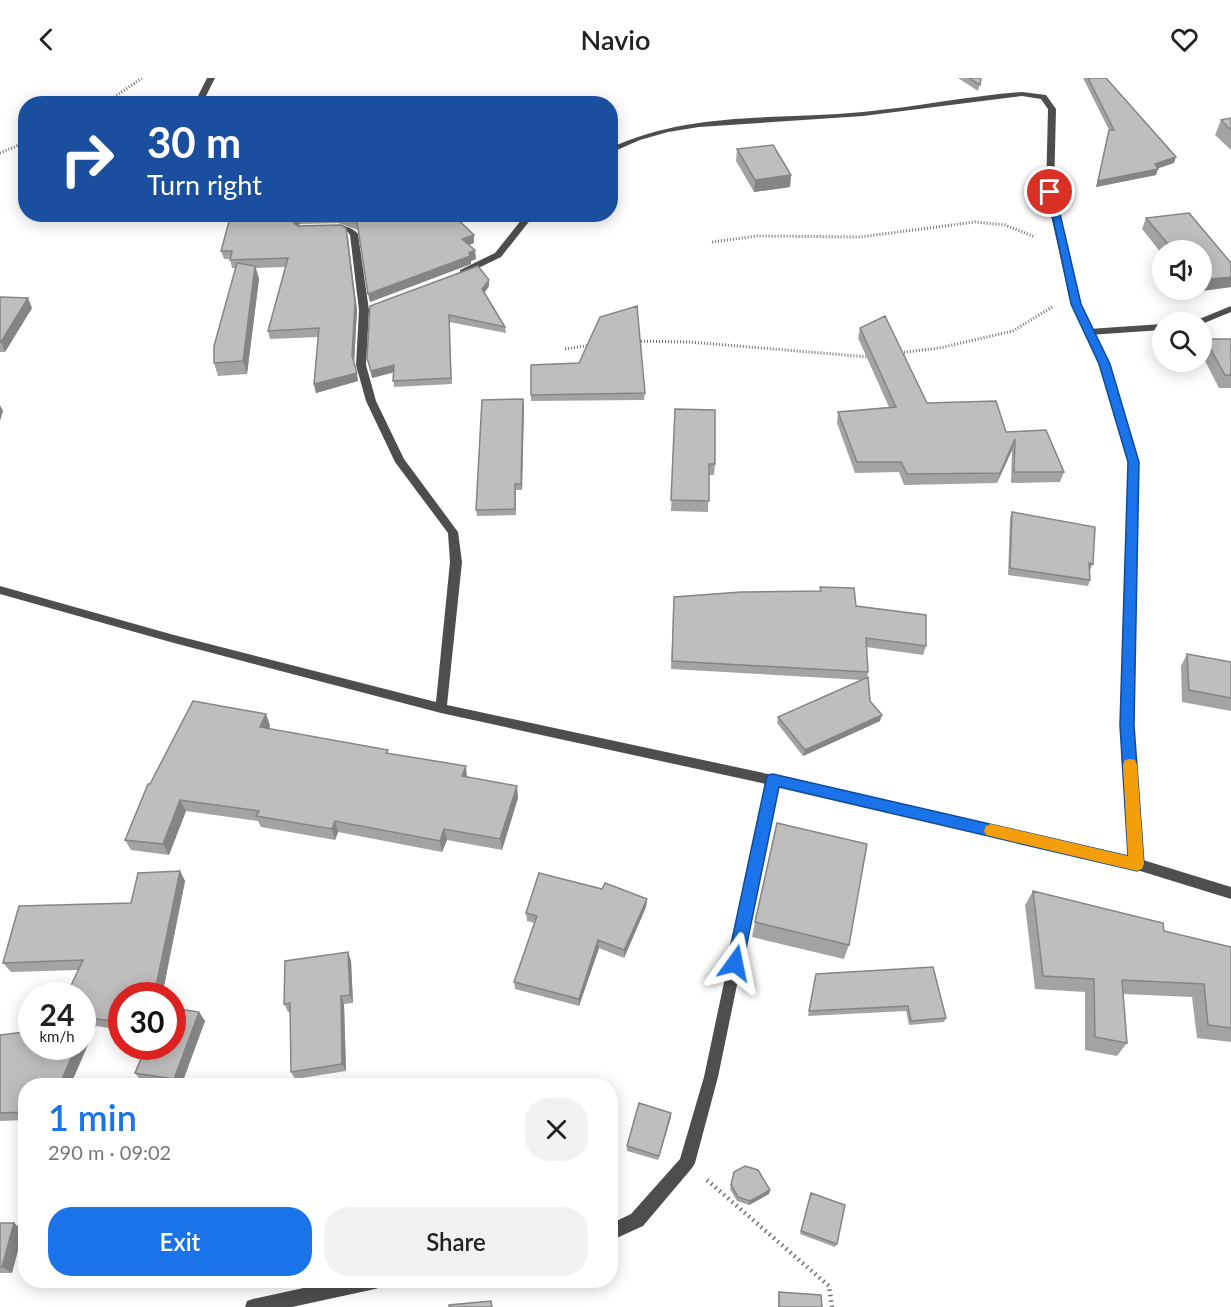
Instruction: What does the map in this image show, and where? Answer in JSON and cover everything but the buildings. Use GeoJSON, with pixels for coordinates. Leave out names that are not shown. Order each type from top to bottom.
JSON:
{"type":"FeatureCollection","features":[{"type":"Feature","properties":{"kind":"street"},"geometry":{"type":"LineString","coordinates":[[202,96],[211,78]]}},
{"type":"Feature","properties":{"kind":"street"},"geometry":{"type":"LineString","coordinates":[[618,148],[657,133],[715,123],[862,114],[1022,94],[1043,97],[1052,109],[1050,192],[1064,254],[1074,294],[1105,364],[1134,462],[1127,725],[1137,864]]}},
{"type":"Feature","properties":{"kind":"street"},"geometry":{"type":"LineString","coordinates":[[456,275],[475,268],[498,255],[525,222]]}},
{"type":"Feature","properties":{"kind":"street"},"geometry":{"type":"LineString","coordinates":[[321,229],[343,228],[349,229],[354,234],[369,308],[361,365],[371,401],[399,460],[453,532],[456,562],[441,708]]}},
{"type":"Feature","properties":{"kind":"street"},"geometry":{"type":"LineString","coordinates":[[1212,316],[1231,309]]}},
{"type":"Feature","properties":{"kind":"street"},"geometry":{"type":"LineString","coordinates":[[1089,332],[1152,328]]}},
{"type":"Feature","properties":{"kind":"street"},"geometry":{"type":"LineString","coordinates":[[0,590],[174,639],[441,708],[773,780],[1137,864],[1231,893]]}},
{"type":"Feature","properties":{"kind":"street"},"geometry":{"type":"LineString","coordinates":[[618,1229],[637,1220],[687,1163],[711,1077],[773,780]]}},
{"type":"Feature","properties":{"kind":"street"},"geometry":{"type":"LineString","coordinates":[[253,1307],[342,1288]]}},
{"type":"Feature","properties":{"kind":"path"},"geometry":{"type":"LineString","coordinates":[[120,96],[142,78]]}},
{"type":"Feature","properties":{"kind":"path"},"geometry":{"type":"LineString","coordinates":[[0,153],[18,145]]}},
{"type":"Feature","properties":{"kind":"path"},"geometry":{"type":"LineString","coordinates":[[712,242],[757,236],[860,237],[975,222],[1005,225],[1026,232],[1064,254]]}},
{"type":"Feature","properties":{"kind":"path"},"geometry":{"type":"LineString","coordinates":[[888,354],[939,348],[1013,330],[1074,294]]}},
{"type":"Feature","properties":{"kind":"path"},"geometry":{"type":"LineString","coordinates":[[625,341],[689,342],[878,356]]}},
{"type":"Feature","properties":{"kind":"path"},"geometry":{"type":"LineString","coordinates":[[565,349],[595,345]]}},
{"type":"Feature","properties":{"kind":"path"},"geometry":{"type":"LineString","coordinates":[[687,1163],[829,1286],[832,1307]]}},
{"type":"Feature","properties":{"kind":"slow traffic"},"geometry":{"type":"LineString","coordinates":[[991,831],[1137,864],[1130,765]]}},
{"type":"Feature","properties":{"kind":"route"},"geometry":{"type":"LineString","coordinates":[[735,963],[773,780],[1137,864],[1127,725],[1134,462],[1105,364],[1076,304],[1050,192]]}}]}
